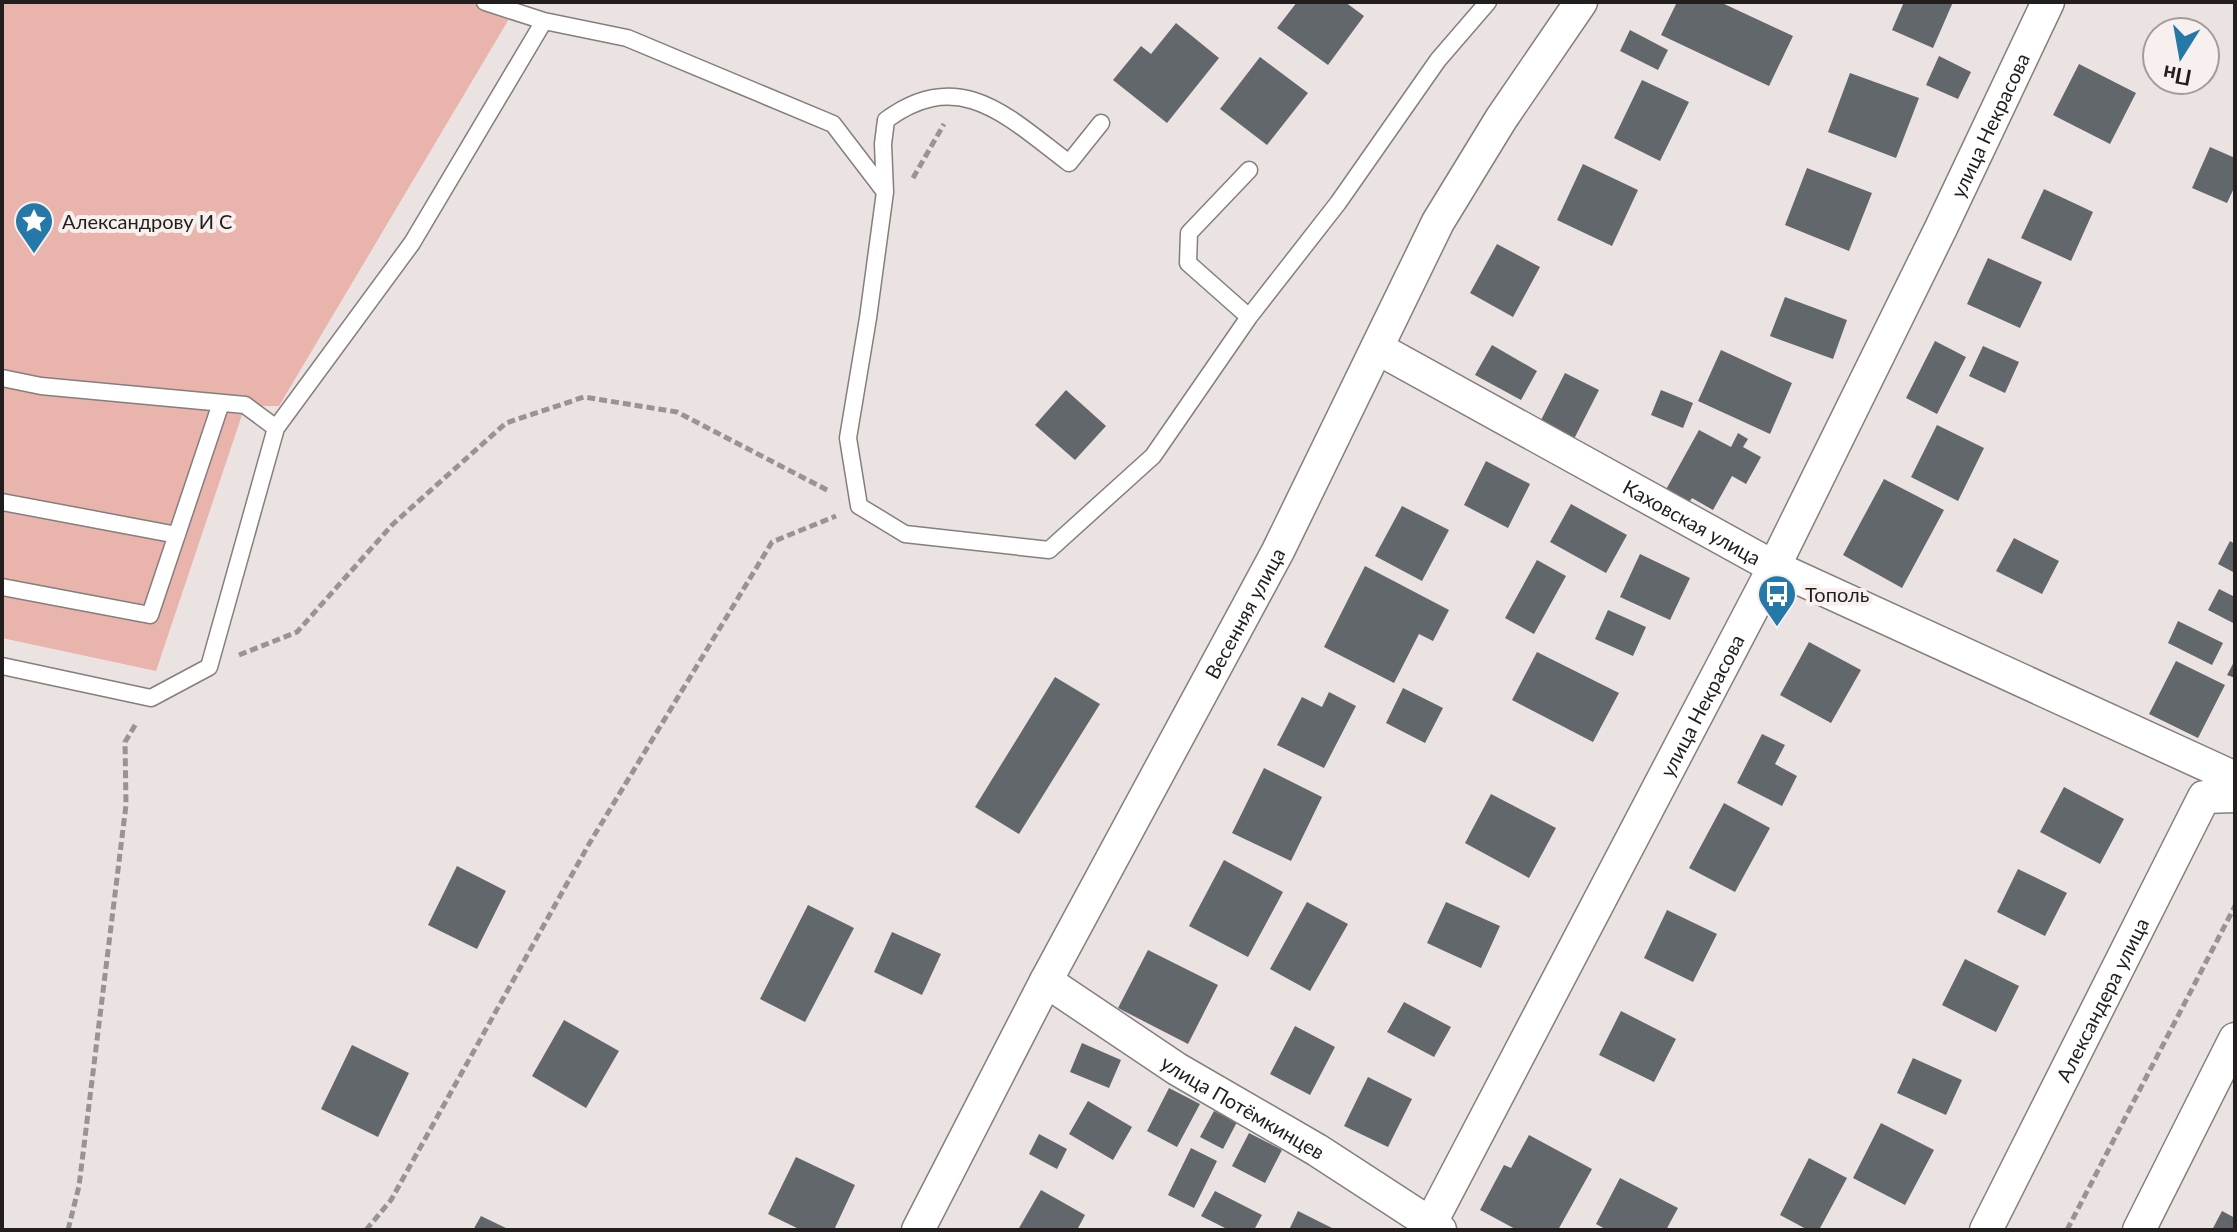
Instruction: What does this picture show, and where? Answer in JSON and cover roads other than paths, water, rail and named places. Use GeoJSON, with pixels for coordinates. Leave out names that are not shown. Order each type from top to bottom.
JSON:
{"type":"FeatureCollection","features":[{"type":"Feature","properties":{"kind":"street","name":"Весенняя улица"},"geometry":{"type":"LineString","coordinates":[[918,1230],[1046,981],[1278,551],[1438,222],[1501,119],[1581,2]]}},
{"type":"Feature","properties":{"kind":"street","name":"улица Некрасова"},"geometry":{"type":"LineString","coordinates":[[1433,1228],[1772,566],[1941,228],[2048,2]]}},
{"type":"Feature","properties":{"kind":"street","name":"Каховская улица"},"geometry":{"type":"LineString","coordinates":[[1377,348],[1772,566],[2235,778]]}},
{"type":"Feature","properties":{"kind":"street","name":"Александера улица"},"geometry":{"type":"LineString","coordinates":[[1986,1230],[2204,797],[2235,796]]}},
{"type":"Feature","properties":{"kind":"street","name":"улица Потёмкинцев"},"geometry":{"type":"LineString","coordinates":[[1046,981],[1177,1069],[1317,1150],[1433,1228]]}},
{"type":"Feature","properties":{"kind":"street"},"geometry":{"type":"LineString","coordinates":[[2139,1230],[2235,1039]]}},
{"type":"Feature","properties":{"kind":"lane"},"geometry":{"type":"LineString","coordinates":[[485,2],[544,21],[627,38],[833,124],[885,192]]}},
{"type":"Feature","properties":{"kind":"lane"},"geometry":{"type":"LineString","coordinates":[[1101,123],[1069,163],[998,110],[960,96],[922,100],[886,120],[883,144],[885,192],[848,438],[859,506],[905,534],[1049,550],[1153,456],[1249,317],[1338,203],[1438,60],[1488,2]]}},
{"type":"Feature","properties":{"kind":"lane"},"geometry":{"type":"LineString","coordinates":[[2,666],[151,698],[209,667],[276,428],[412,243],[544,21]]}},
{"type":"Feature","properties":{"kind":"lane"},"geometry":{"type":"LineString","coordinates":[[1249,170],[1189,233],[1188,263],[1249,317]]}},
{"type":"Feature","properties":{"kind":"lane"},"geometry":{"type":"LineString","coordinates":[[2,378],[41,386],[245,405],[276,428]]}},
{"type":"Feature","properties":{"kind":"lane"},"geometry":{"type":"LineString","coordinates":[[2,587],[150,615],[221,403]]}},
{"type":"Feature","properties":{"kind":"lane"},"geometry":{"type":"LineString","coordinates":[[2,502],[177,535]]}},
{"type":"Feature","properties":{"kind":"place","name":"Александрову И С"},"geometry":{"type":"Point","coordinates":[34,255]}},
{"type":"Feature","properties":{"kind":"place","name":"Тополь"},"geometry":{"type":"Point","coordinates":[1777,628]}}]}
